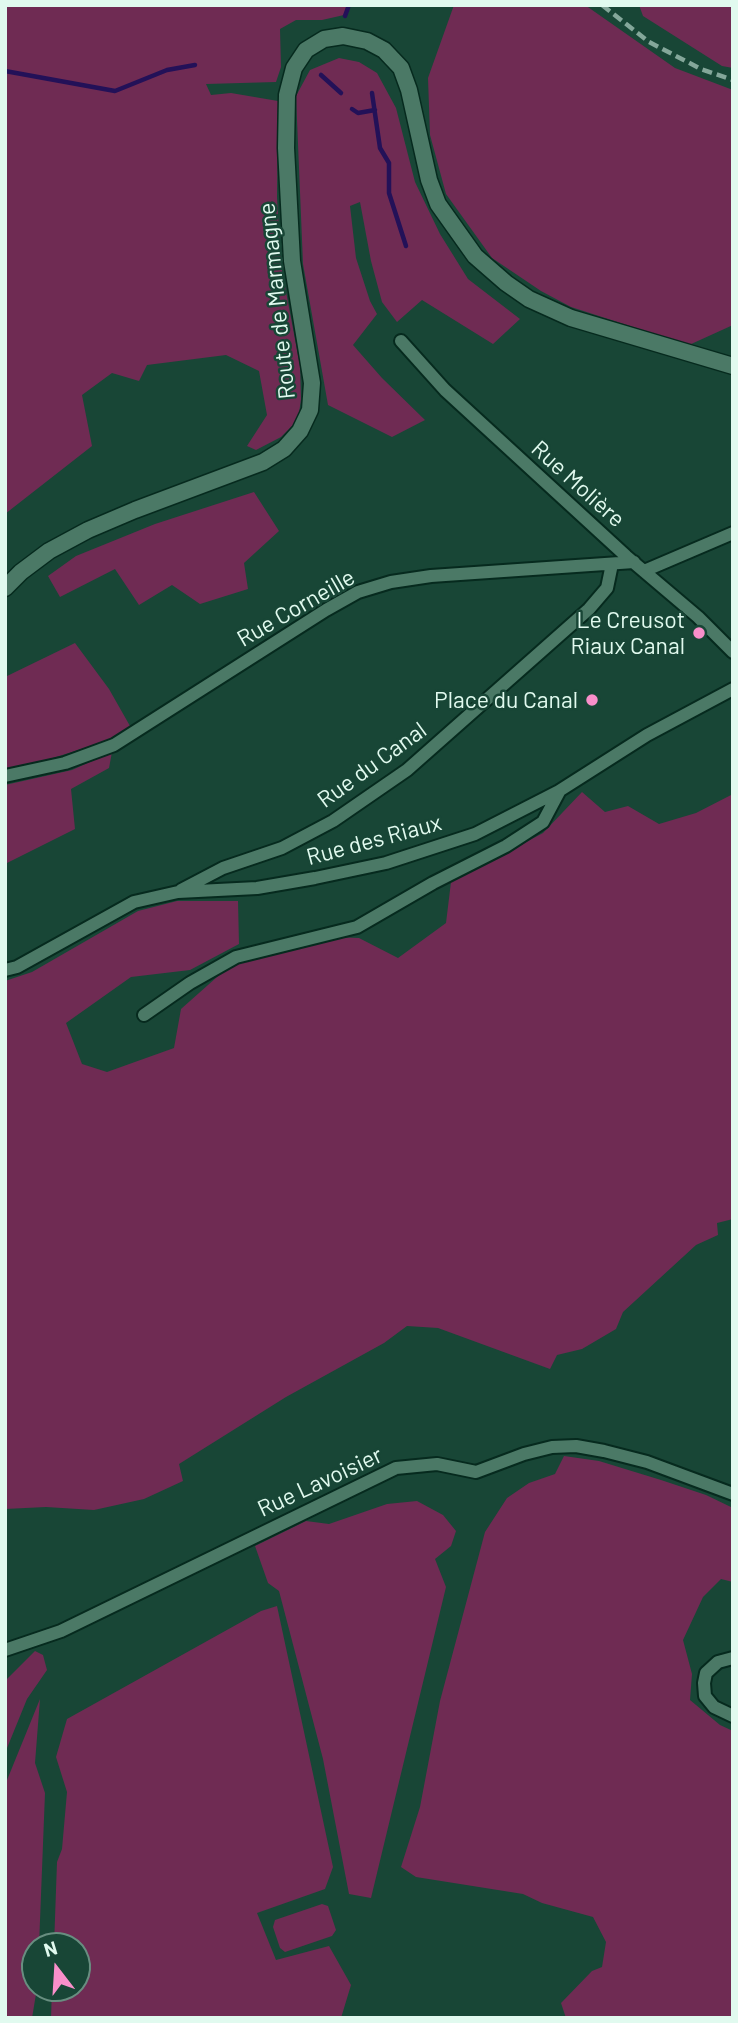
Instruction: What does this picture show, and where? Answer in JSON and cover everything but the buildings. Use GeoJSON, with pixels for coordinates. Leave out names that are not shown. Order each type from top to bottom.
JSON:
{"type":"FeatureCollection","features":[{"type":"Feature","properties":{"kind":"street","name":"Route de Marmagne"},"geometry":{"type":"LineString","coordinates":[[5,588],[48,551],[135,510],[263,462],[284,450],[300,431],[310,410],[312,383],[292,261],[286,149],[287,95],[294,68],[306,50],[324,39],[343,36],[367,41],[384,50],[401,68],[409,90],[429,180],[438,204],[475,256],[506,283],[529,299],[571,318],[733,366]]}},
{"type":"Feature","properties":{"kind":"street","name":"Rue Molière"},"geometry":{"type":"LineString","coordinates":[[401,341],[445,390],[698,617],[733,652]]}},
{"type":"Feature","properties":{"kind":"street"},"geometry":{"type":"LineString","coordinates":[[644,571],[733,533]]}},
{"type":"Feature","properties":{"kind":"street","name":"Rue Corneille"},"geometry":{"type":"LineString","coordinates":[[5,776],[65,764],[114,744],[358,592],[391,582],[431,576],[634,562]]}},
{"type":"Feature","properties":{"kind":"street","name":"Rue du Canal"},"geometry":{"type":"LineString","coordinates":[[178,892],[223,868],[282,848],[333,821],[407,771],[589,609],[607,588],[612,564]]}},
{"type":"Feature","properties":{"kind":"street","name":"Rue des Riaux"},"geometry":{"type":"LineString","coordinates":[[5,970],[17,967],[134,902],[178,892],[257,888],[386,863],[475,834],[559,791],[647,735],[733,689]]}},
{"type":"Feature","properties":{"kind":"street"},"geometry":{"type":"LineString","coordinates":[[144,1015],[190,983],[236,957],[357,927],[433,883],[506,846],[543,822],[559,791]]}},
{"type":"Feature","properties":{"kind":"street","name":"Rue Lavoisier"},"geometry":{"type":"LineString","coordinates":[[5,1650],[61,1632],[396,1468],[437,1464],[476,1472],[543,1449],[576,1446],[647,1462],[733,1494]]}},
{"type":"Feature","properties":{"kind":"street"},"geometry":{"type":"LineString","coordinates":[[733,1658],[718,1662],[706,1672],[704,1683],[705,1696],[714,1707],[733,1716]]}},
{"type":"Feature","properties":{"kind":"shaded area"},"geometry":{"type":"Polygon","coordinates":[[[5,5],[347,5],[344,15],[322,20],[296,20],[280,29],[281,67],[276,82],[206,84],[211,95],[231,93],[278,101],[277,197],[281,265],[300,366],[301,399],[298,420],[281,437],[256,450],[247,446],[267,415],[259,371],[226,355],[147,365],[139,381],[112,373],[82,395],[92,446],[5,514],[5,5]]]}},
{"type":"Feature","properties":{"kind":"shaded area"},"geometry":{"type":"Polygon","coordinates":[[[454,5],[585,5],[675,68],[733,90],[733,325],[689,345],[571,307],[541,291],[492,258],[446,194],[430,135],[428,78],[454,5]]]}},
{"type":"Feature","properties":{"kind":"shaded area"},"geometry":{"type":"Polygon","coordinates":[[[639,5],[733,5],[733,68],[722,66],[643,16],[639,5]]]}},
{"type":"Feature","properties":{"kind":"shaded area"},"geometry":{"type":"Polygon","coordinates":[[[339,58],[359,62],[377,73],[396,108],[415,182],[440,234],[468,279],[520,319],[493,344],[422,300],[397,322],[382,302],[360,202],[350,206],[356,258],[377,314],[353,345],[425,420],[392,437],[328,405],[303,264],[296,96],[310,70],[339,58]]]}},
{"type":"Feature","properties":{"kind":"shaded area"},"geometry":{"type":"Polygon","coordinates":[[[254,492],[279,531],[244,563],[248,589],[200,604],[172,585],[139,605],[115,569],[60,597],[48,576],[76,556],[155,524],[254,492]]]}},
{"type":"Feature","properties":{"kind":"shaded area"},"geometry":{"type":"Polygon","coordinates":[[[75,643],[109,689],[130,726],[113,739],[34,764],[5,769],[5,677],[75,643]]]}},
{"type":"Feature","properties":{"kind":"shaded area"},"geometry":{"type":"Polygon","coordinates":[[[112,752],[109,768],[71,789],[75,829],[5,864],[5,785],[72,770],[112,752]]]}},
{"type":"Feature","properties":{"kind":"shaded area"},"geometry":{"type":"Polygon","coordinates":[[[582,792],[605,812],[628,806],[659,824],[696,813],[733,794],[733,1219],[717,1223],[718,1235],[696,1245],[623,1312],[616,1329],[582,1349],[557,1355],[550,1369],[438,1328],[407,1326],[384,1343],[286,1397],[179,1464],[183,1481],[144,1499],[94,1510],[46,1507],[5,1509],[5,981],[32,972],[138,911],[177,901],[238,901],[239,944],[190,970],[131,977],[66,1023],[82,1064],[107,1072],[174,1048],[181,1009],[235,961],[331,937],[359,938],[398,958],[446,923],[451,882],[543,833],[582,792]]]}},
{"type":"Feature","properties":{"kind":"shaded area"},"geometry":{"type":"Polygon","coordinates":[[[564,1456],[599,1461],[661,1480],[706,1495],[733,1508],[733,1582],[721,1579],[703,1597],[683,1640],[692,1674],[690,1700],[720,1725],[733,1731],[733,2018],[566,2018],[561,2003],[592,1971],[602,1967],[606,1942],[593,1917],[542,1903],[523,1894],[416,1877],[401,1867],[420,1807],[440,1701],[485,1532],[507,1498],[529,1483],[555,1474],[564,1456]]]}},
{"type":"Feature","properties":{"kind":"shaded area"},"geometry":{"type":"Polygon","coordinates":[[[417,1501],[443,1515],[456,1531],[451,1546],[435,1559],[446,1587],[371,1898],[349,1894],[323,1759],[279,1591],[268,1583],[255,1546],[306,1521],[329,1524],[387,1504],[417,1501]]]}},
{"type":"Feature","properties":{"kind":"shaded area"},"geometry":{"type":"Polygon","coordinates":[[[277,1606],[333,1867],[325,1889],[257,1913],[276,1960],[329,1946],[351,1985],[341,2018],[51,2018],[52,2002],[91,2002],[91,1932],[54,1932],[57,1862],[62,1849],[67,1792],[56,1757],[67,1719],[261,1611],[277,1606]]]}},
{"type":"Feature","properties":{"kind":"shaded area"},"geometry":{"type":"Polygon","coordinates":[[[35,1651],[43,1655],[47,1670],[27,1699],[5,1753],[5,1681],[35,1651]]]}},
{"type":"Feature","properties":{"kind":"shaded area"},"geometry":{"type":"Polygon","coordinates":[[[40,1699],[35,1763],[45,1793],[40,1932],[21,1932],[21,2002],[35,2002],[32,2018],[5,2018],[5,1785],[40,1699]]]}},
{"type":"Feature","properties":{"kind":"shaded area"},"geometry":{"type":"Polygon","coordinates":[[[322,1904],[328,1906],[336,1930],[332,1936],[285,1952],[280,1948],[273,1927],[275,1920],[322,1904]]]}},
{"type":"Feature","properties":{"kind":"waterway"},"geometry":{"type":"LineString","coordinates":[[345,16],[349,5]]}},
{"type":"Feature","properties":{"kind":"waterway"},"geometry":{"type":"LineString","coordinates":[[5,71],[115,91],[167,70],[195,65]]}},
{"type":"Feature","properties":{"kind":"waterway"},"geometry":{"type":"LineString","coordinates":[[321,75],[341,93]]}},
{"type":"Feature","properties":{"kind":"waterway"},"geometry":{"type":"LineString","coordinates":[[372,93],[380,148],[389,163],[389,193],[406,246]]}},
{"type":"Feature","properties":{"kind":"waterway"},"geometry":{"type":"LineString","coordinates":[[352,109],[358,113],[375,110]]}},
{"type":"Feature","properties":{"kind":"railway"},"geometry":{"type":"LineString","coordinates":[[602,5],[649,42],[701,69],[733,80]]}},
{"type":"Feature","properties":{"kind":"place","name":"Le Creusot Riaux Canal"},"geometry":{"type":"Point","coordinates":[699,633]}},
{"type":"Feature","properties":{"kind":"place","name":"Place du Canal"},"geometry":{"type":"Point","coordinates":[592,700]}}]}
